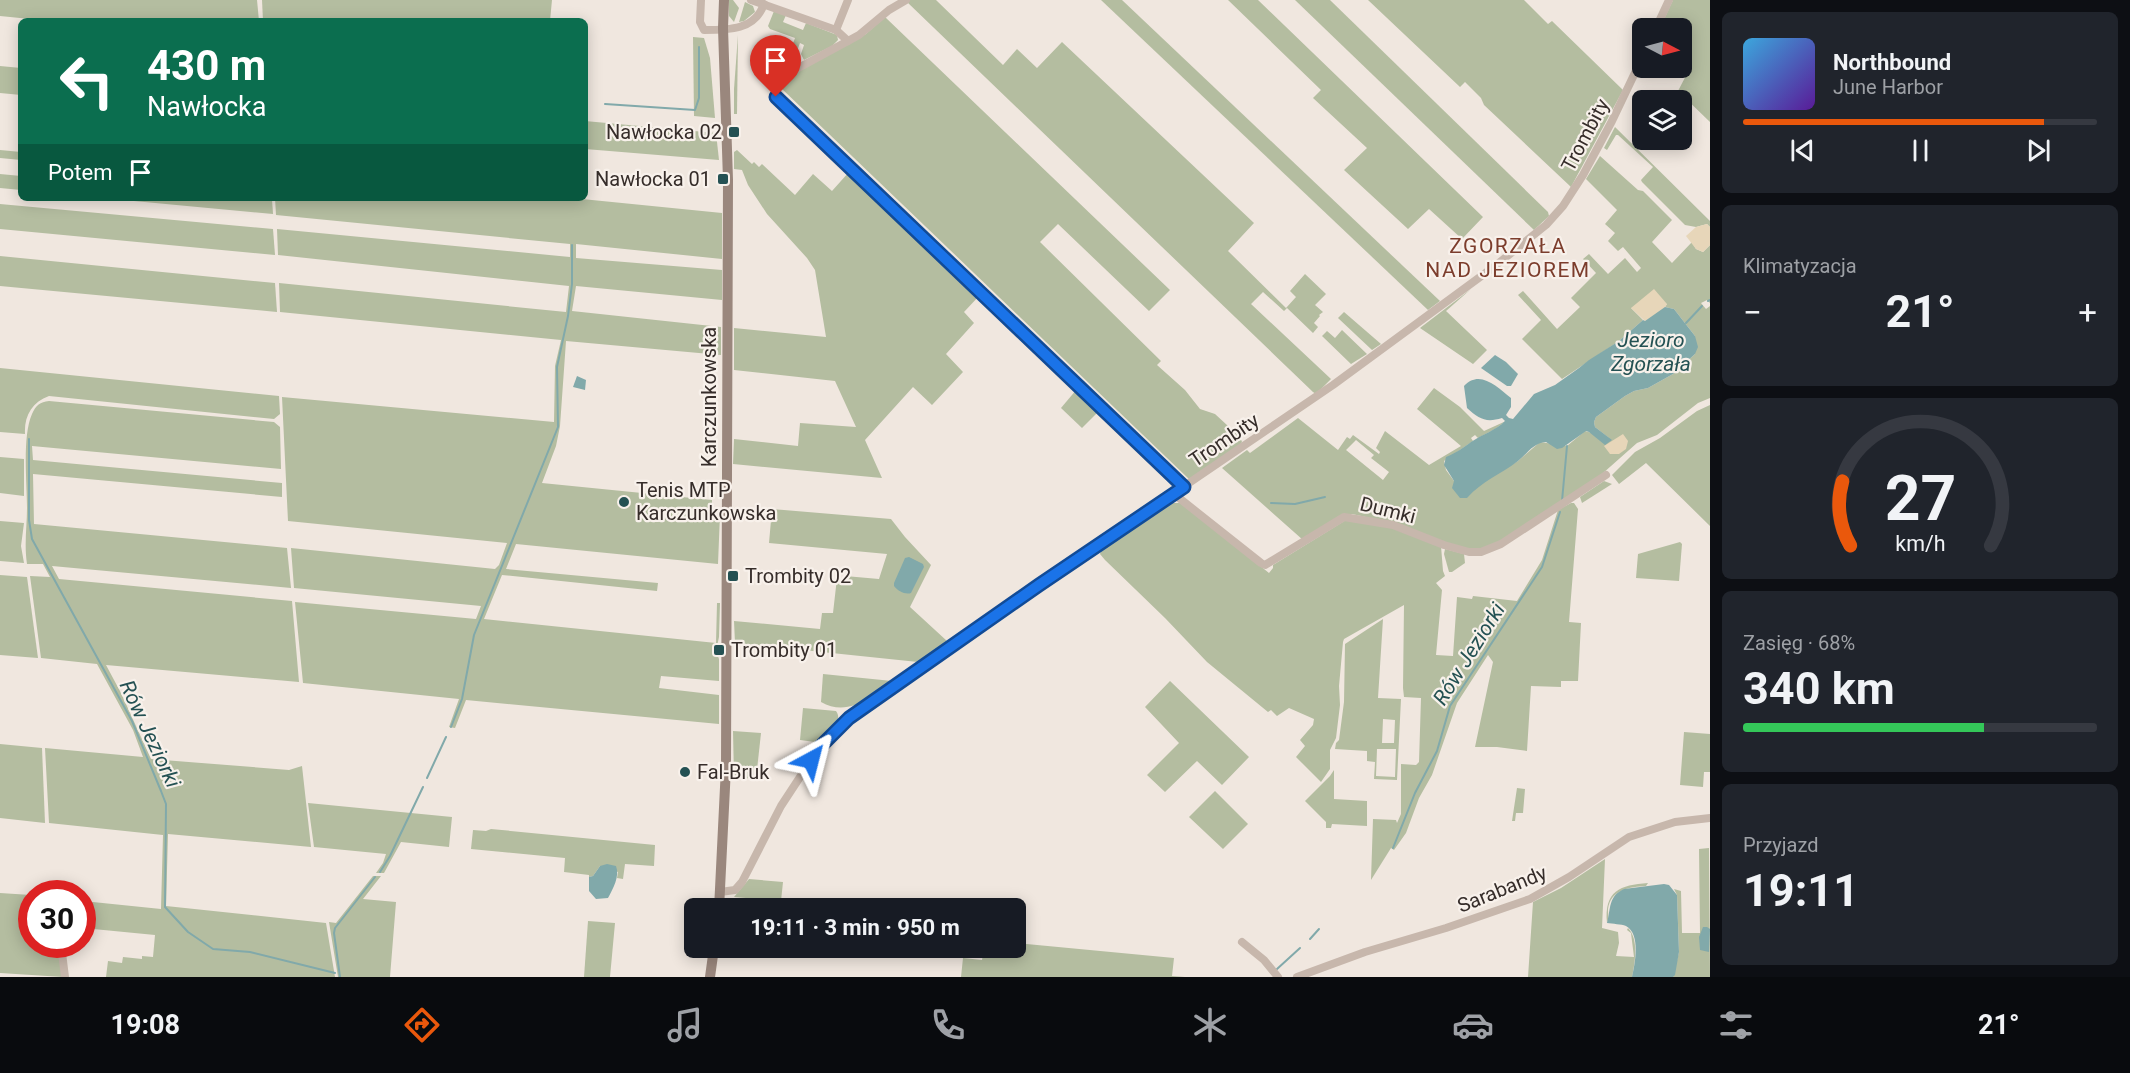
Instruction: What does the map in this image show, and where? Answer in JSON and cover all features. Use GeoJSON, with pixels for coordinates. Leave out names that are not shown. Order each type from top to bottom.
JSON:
{"type":"FeatureCollection","features":[{"type":"Feature","properties":{"kind":"street"},"geometry":{"type":"LineString","coordinates":[[701,0],[701,27],[704,30],[744,26],[753,22],[760,14],[764,4]]}},
{"type":"Feature","properties":{"kind":"street","name":"Karczunkowska"},"geometry":{"type":"LineString","coordinates":[[719,0],[719,18],[723,28]]}},
{"type":"Feature","properties":{"kind":"street","name":"Karczunkowska"},"geometry":{"type":"LineString","coordinates":[[720,898],[726,767],[728,180],[724,0]]}},
{"type":"Feature","properties":{"kind":"street"},"geometry":{"type":"LineString","coordinates":[[751,0],[836,30],[848,40]]}},
{"type":"Feature","properties":{"kind":"street"},"geometry":{"type":"LineString","coordinates":[[836,30],[848,0]]}},
{"type":"Feature","properties":{"kind":"street"},"geometry":{"type":"LineString","coordinates":[[906,0],[880,17],[865,31],[789,73],[776,90],[776,97],[1184,487]]}},
{"type":"Feature","properties":{"kind":"street"},"geometry":{"type":"LineString","coordinates":[[1661,18],[1669,0]]}},
{"type":"Feature","properties":{"kind":"street","name":"Trombity"},"geometry":{"type":"LineString","coordinates":[[720,892],[735,890],[742,882],[781,806],[821,746],[849,718],[1338,381],[1495,266],[1546,225],[1563,206],[1583,175],[1633,78]]}},
{"type":"Feature","properties":{"kind":"street","name":"Dumki"},"geometry":{"type":"LineString","coordinates":[[1174,494],[1265,565],[1344,517],[1393,525],[1466,552],[1481,552],[1501,544],[1606,475]]}},
{"type":"Feature","properties":{"kind":"street","name":"Sarabandy"},"geometry":{"type":"LineString","coordinates":[[1297,977],[1365,952],[1446,928],[1530,899],[1569,877],[1629,837],[1675,822],[1710,818]]}},
{"type":"Feature","properties":{"kind":"street"},"geometry":{"type":"LineString","coordinates":[[1242,942],[1264,960],[1278,977]]}},
{"type":"Feature","properties":{"kind":"street"},"geometry":{"type":"LineString","coordinates":[[63,958],[65,977]]}},
{"type":"Feature","properties":{"kind":"street"},"geometry":{"type":"LineString","coordinates":[[710,977],[713,958]]}},
{"type":"Feature","properties":{"kind":"green space"},"geometry":{"type":"Polygon","coordinates":[[[0,0],[257,0],[259,18],[20,18],[0,16],[0,0]]]}},
{"type":"Feature","properties":{"kind":"green space"},"geometry":{"type":"Polygon","coordinates":[[[262,0],[552,0],[550,18],[263,18],[262,0]]]}},
{"type":"Feature","properties":{"kind":"green space"},"geometry":{"type":"Polygon","coordinates":[[[729,0],[733,0],[739,8],[734,22],[729,16],[729,0]]]}},
{"type":"Feature","properties":{"kind":"green space"},"geometry":{"type":"Polygon","coordinates":[[[936,0],[1003,65],[1017,49],[1037,68],[1062,42],[1254,223],[1228,251],[1286,308],[1296,297],[1290,291],[1305,274],[1326,294],[1315,305],[1323,312],[1314,323],[1318,327],[1313,333],[1287,308],[1284,311],[1263,292],[1251,304],[1331,379],[1316,394],[1313,392],[907,2],[936,0]]]}},
{"type":"Feature","properties":{"kind":"green space"},"geometry":{"type":"Polygon","coordinates":[[[1101,0],[1122,0],[1440,301],[1428,310],[1101,0]]]}},
{"type":"Feature","properties":{"kind":"green space"},"geometry":{"type":"Polygon","coordinates":[[[1228,0],[1258,0],[1483,217],[1462,239],[1429,209],[1408,229],[1344,170],[1367,148],[1313,98],[1321,90],[1228,0]]]}},
{"type":"Feature","properties":{"kind":"green space"},"geometry":{"type":"Polygon","coordinates":[[[1295,0],[1330,0],[1548,212],[1549,216],[1534,230],[1295,0]]]}},
{"type":"Feature","properties":{"kind":"green space"},"geometry":{"type":"Polygon","coordinates":[[[1368,0],[1524,0],[1548,24],[1552,21],[1623,90],[1571,187],[1484,105],[1481,98],[1465,82],[1460,87],[1368,0]]]}},
{"type":"Feature","properties":{"kind":"green space"},"geometry":{"type":"Polygon","coordinates":[[[1673,0],[1710,0],[1710,122],[1692,105],[1692,90],[1679,90],[1685,78],[1692,78],[1692,18],[1665,18],[1673,0]]]}},
{"type":"Feature","properties":{"kind":"green space"},"geometry":{"type":"Polygon","coordinates":[[[745,2],[753,6],[755,12],[744,21],[739,22],[745,2]]]}},
{"type":"Feature","properties":{"kind":"green space"},"geometry":{"type":"Polygon","coordinates":[[[774,11],[786,15],[783,22],[803,30],[806,23],[837,35],[838,40],[832,46],[804,60],[801,54],[804,45],[800,43],[797,51],[791,49],[795,38],[770,29],[768,26],[774,11]]]}},
{"type":"Feature","properties":{"kind":"green space"},"geometry":{"type":"Polygon","coordinates":[[[885,17],[1170,290],[1149,311],[1058,224],[1040,242],[1161,361],[1157,365],[1185,390],[1200,409],[1215,414],[1240,437],[1242,442],[1239,446],[1190,480],[781,88],[795,73],[866,34],[885,17]]]}},
{"type":"Feature","properties":{"kind":"green space"},"geometry":{"type":"Polygon","coordinates":[[[738,35],[737,114],[734,114],[734,89],[738,35]]]}},
{"type":"Feature","properties":{"kind":"green space"},"geometry":{"type":"Polygon","coordinates":[[[693,37],[704,38],[710,58],[715,118],[694,116],[693,37]]]}},
{"type":"Feature","properties":{"kind":"green space"},"geometry":{"type":"Polygon","coordinates":[[[0,66],[18,68],[18,95],[0,93],[0,66]]]}},
{"type":"Feature","properties":{"kind":"green space"},"geometry":{"type":"Polygon","coordinates":[[[588,121],[716,133],[719,160],[588,149],[588,121]]]}},
{"type":"Feature","properties":{"kind":"green space"},"geometry":{"type":"Polygon","coordinates":[[[1615,127],[1632,144],[1632,148],[1616,135],[1607,150],[1604,148],[1615,127]]]}},
{"type":"Feature","properties":{"kind":"green space"},"geometry":{"type":"Polygon","coordinates":[[[0,150],[18,152],[18,160],[0,158],[0,150]]]}},
{"type":"Feature","properties":{"kind":"green space"},"geometry":{"type":"Polygon","coordinates":[[[737,150],[752,164],[754,162],[759,167],[762,164],[795,195],[813,174],[832,191],[849,172],[979,296],[964,312],[974,323],[946,354],[963,372],[932,405],[913,387],[865,440],[882,478],[733,464],[734,439],[798,446],[800,423],[856,427],[835,381],[734,370],[734,328],[826,337],[815,270],[767,214],[748,185],[742,170],[734,169],[734,152],[737,150]]]}},
{"type":"Feature","properties":{"kind":"green space"},"geometry":{"type":"Polygon","coordinates":[[[1634,150],[1638,150],[1710,221],[1710,227],[1707,224],[1696,227],[1685,225],[1642,182],[1641,180],[1653,167],[1634,150]]]}},
{"type":"Feature","properties":{"kind":"green space"},"geometry":{"type":"Polygon","coordinates":[[[1600,156],[1638,190],[1643,191],[1672,220],[1652,242],[1672,263],[1692,242],[1696,249],[1703,252],[1710,245],[1710,303],[1707,300],[1701,303],[1706,309],[1710,306],[1710,398],[1698,403],[1657,435],[1637,443],[1602,474],[1501,542],[1484,549],[1464,549],[1379,520],[1352,514],[1343,515],[1303,540],[1222,468],[1247,450],[1250,453],[1298,418],[1338,450],[1347,437],[1350,439],[1353,435],[1379,454],[1376,448],[1385,431],[1429,465],[1461,446],[1417,409],[1434,388],[1460,407],[1484,431],[1506,421],[1478,438],[1475,435],[1471,438],[1473,441],[1444,461],[1454,485],[1467,497],[1480,484],[1518,461],[1540,442],[1567,446],[1585,431],[1609,438],[1595,427],[1596,417],[1625,396],[1648,388],[1673,374],[1695,354],[1695,336],[1674,309],[1665,307],[1667,304],[1631,308],[1643,320],[1619,341],[1562,379],[1522,339],[1541,320],[1518,295],[1523,291],[1557,329],[1580,307],[1571,298],[1596,273],[1583,259],[1589,254],[1608,274],[1625,258],[1637,272],[1641,268],[1623,247],[1618,251],[1608,241],[1615,233],[1605,224],[1617,210],[1586,179],[1600,156]],[[1356,440],[1346,450],[1383,480],[1389,472],[1371,458],[1374,455],[1356,440]]]}},
{"type":"Feature","properties":{"kind":"green space"},"geometry":{"type":"Polygon","coordinates":[[[0,174],[18,176],[18,190],[0,188],[0,174]]]}},
{"type":"Feature","properties":{"kind":"green space"},"geometry":{"type":"Polygon","coordinates":[[[588,200],[722,213],[722,259],[576,244],[576,258],[722,270],[722,300],[576,286],[572,311],[721,327],[721,355],[566,341],[560,426],[556,446],[542,483],[712,500],[712,513],[720,514],[718,564],[516,544],[506,569],[658,583],[657,591],[502,575],[484,619],[716,643],[717,603],[720,603],[719,637],[716,651],[719,659],[719,681],[661,676],[659,688],[719,695],[719,724],[466,700],[455,728],[449,727],[459,699],[303,683],[295,602],[476,619],[481,606],[294,588],[291,548],[495,569],[499,565],[507,543],[288,521],[282,397],[554,422],[555,366],[561,340],[280,312],[279,283],[566,312],[569,286],[278,255],[277,229],[570,257],[570,244],[276,215],[275,201],[588,200]]]}},
{"type":"Feature","properties":{"kind":"green space"},"geometry":{"type":"Polygon","coordinates":[[[134,201],[272,201],[273,214],[134,201]]]}},
{"type":"Feature","properties":{"kind":"green space"},"geometry":{"type":"Polygon","coordinates":[[[0,204],[273,229],[275,255],[0,229],[0,204]]]}},
{"type":"Feature","properties":{"kind":"green space"},"geometry":{"type":"Polygon","coordinates":[[[0,256],[275,283],[277,312],[0,286],[0,256]]]}},
{"type":"Feature","properties":{"kind":"green space"},"geometry":{"type":"Polygon","coordinates":[[[1471,289],[1446,311],[1487,350],[1473,364],[1420,328],[1471,289]]]}},
{"type":"Feature","properties":{"kind":"green space"},"geometry":{"type":"Polygon","coordinates":[[[1344,312],[1381,344],[1372,350],[1338,318],[1344,312]]]}},
{"type":"Feature","properties":{"kind":"green space"},"geometry":{"type":"Polygon","coordinates":[[[1342,330],[1367,354],[1351,364],[1322,336],[1327,331],[1335,338],[1342,330]]]}},
{"type":"Feature","properties":{"kind":"green space"},"geometry":{"type":"Polygon","coordinates":[[[0,368],[279,396],[280,414],[274,419],[49,396],[30,410],[25,434],[0,432],[0,368]]]}},
{"type":"Feature","properties":{"kind":"green space"},"geometry":{"type":"Polygon","coordinates":[[[1077,389],[1101,409],[1082,428],[1061,408],[1077,389]]]}},
{"type":"Feature","properties":{"kind":"green space"},"geometry":{"type":"Polygon","coordinates":[[[43,402],[274,422],[280,427],[281,469],[32,446],[33,460],[282,483],[282,497],[33,474],[34,524],[287,548],[291,588],[52,566],[59,579],[292,601],[299,682],[106,665],[151,759],[289,770],[302,766],[311,847],[168,834],[166,906],[326,923],[335,977],[106,977],[108,961],[122,963],[123,957],[142,959],[142,956],[153,957],[155,935],[96,929],[96,902],[161,909],[163,835],[49,823],[45,748],[143,757],[133,730],[97,664],[41,658],[30,576],[50,577],[43,564],[27,564],[26,447],[29,424],[34,411],[43,402]]]}},
{"type":"Feature","properties":{"kind":"green space"},"geometry":{"type":"Polygon","coordinates":[[[1710,405],[1710,526],[1646,463],[1619,484],[1612,475],[1635,452],[1660,438],[1697,411],[1710,405]]]}},
{"type":"Feature","properties":{"kind":"green space"},"geometry":{"type":"Polygon","coordinates":[[[0,457],[24,459],[24,496],[0,493],[0,457]]]}},
{"type":"Feature","properties":{"kind":"green space"},"geometry":{"type":"Polygon","coordinates":[[[1604,481],[1612,484],[1582,503],[1580,497],[1604,481]]]}},
{"type":"Feature","properties":{"kind":"green space"},"geometry":{"type":"Polygon","coordinates":[[[1173,503],[1182,503],[1269,573],[1273,565],[1346,520],[1394,527],[1441,546],[1445,576],[1436,583],[1442,590],[1436,655],[1453,656],[1457,597],[1472,599],[1473,596],[1517,601],[1542,560],[1558,510],[1574,503],[1578,509],[1569,622],[1581,623],[1578,681],[1561,681],[1561,687],[1531,686],[1527,751],[1475,747],[1493,662],[1488,655],[1457,703],[1432,775],[1419,798],[1406,833],[1394,850],[1391,848],[1371,880],[1373,819],[1396,820],[1397,823],[1401,814],[1401,764],[1416,765],[1419,762],[1421,698],[1404,697],[1403,688],[1404,605],[1344,639],[1336,738],[1330,750],[1330,769],[1321,782],[1296,757],[1305,746],[1300,740],[1313,725],[1314,719],[1289,708],[1277,716],[1271,710],[1268,712],[1207,662],[1100,554],[1101,551],[1173,503]]]}},
{"type":"Feature","properties":{"kind":"green space"},"geometry":{"type":"Polygon","coordinates":[[[772,509],[891,519],[931,565],[910,607],[947,641],[918,662],[735,643],[734,621],[820,629],[822,613],[833,613],[837,578],[844,580],[845,576],[879,579],[887,554],[769,543],[772,509]]]}},
{"type":"Feature","properties":{"kind":"green space"},"geometry":{"type":"Polygon","coordinates":[[[0,521],[24,523],[21,546],[24,563],[0,561],[0,521]]]}},
{"type":"Feature","properties":{"kind":"green space"},"geometry":{"type":"Polygon","coordinates":[[[1680,542],[1682,544],[1679,581],[1636,578],[1638,554],[1680,542]]]}},
{"type":"Feature","properties":{"kind":"green space"},"geometry":{"type":"Polygon","coordinates":[[[1445,549],[1464,554],[1465,563],[1449,572],[1444,554],[1445,549]]]}},
{"type":"Feature","properties":{"kind":"green space"},"geometry":{"type":"Polygon","coordinates":[[[0,575],[27,577],[38,658],[0,655],[0,575]]]}},
{"type":"Feature","properties":{"kind":"green space"},"geometry":{"type":"Polygon","coordinates":[[[1383,619],[1378,698],[1401,699],[1397,780],[1374,779],[1375,762],[1367,761],[1367,751],[1335,749],[1339,740],[1344,702],[1345,644],[1383,619]],[[1383,719],[1382,743],[1394,743],[1395,720],[1383,719]],[[1377,749],[1376,776],[1395,777],[1396,749],[1377,749]]]}},
{"type":"Feature","properties":{"kind":"green space"},"geometry":{"type":"Polygon","coordinates":[[[823,674],[892,681],[877,694],[859,704],[840,707],[821,702],[823,674]]]}},
{"type":"Feature","properties":{"kind":"green space"},"geometry":{"type":"Polygon","coordinates":[[[1170,681],[1249,757],[1222,785],[1197,761],[1165,792],[1147,775],[1179,743],[1145,707],[1170,681]]]}},
{"type":"Feature","properties":{"kind":"green space"},"geometry":{"type":"Polygon","coordinates":[[[803,708],[836,711],[837,723],[822,743],[800,740],[803,708]]]}},
{"type":"Feature","properties":{"kind":"green space"},"geometry":{"type":"Polygon","coordinates":[[[733,731],[761,733],[756,779],[734,777],[733,731]]]}},
{"type":"Feature","properties":{"kind":"green space"},"geometry":{"type":"Polygon","coordinates":[[[1684,732],[1710,734],[1710,772],[1704,772],[1703,787],[1680,785],[1684,732]]]}},
{"type":"Feature","properties":{"kind":"green space"},"geometry":{"type":"Polygon","coordinates":[[[0,744],[42,748],[45,823],[0,818],[0,744]]]}},
{"type":"Feature","properties":{"kind":"green space"},"geometry":{"type":"Polygon","coordinates":[[[1334,770],[1334,799],[1367,801],[1367,826],[1332,824],[1331,828],[1326,828],[1326,822],[1305,801],[1334,770]]]}},
{"type":"Feature","properties":{"kind":"green space"},"geometry":{"type":"Polygon","coordinates":[[[1517,788],[1525,789],[1523,813],[1516,813],[1515,821],[1512,821],[1517,788]]]}},
{"type":"Feature","properties":{"kind":"green space"},"geometry":{"type":"Polygon","coordinates":[[[1215,791],[1248,824],[1223,849],[1189,817],[1215,791]]]}},
{"type":"Feature","properties":{"kind":"green space"},"geometry":{"type":"Polygon","coordinates":[[[308,803],[452,817],[449,847],[401,842],[384,873],[376,873],[386,854],[314,847],[308,803]]]}},
{"type":"Feature","properties":{"kind":"green space"},"geometry":{"type":"Polygon","coordinates":[[[491,829],[655,845],[654,866],[625,864],[623,879],[617,878],[618,872],[600,866],[593,876],[589,877],[589,875],[564,872],[565,858],[471,849],[473,830],[491,829]]]}},
{"type":"Feature","properties":{"kind":"green space"},"geometry":{"type":"Polygon","coordinates":[[[1709,848],[1710,977],[1673,977],[1679,952],[1677,895],[1674,889],[1681,891],[1682,933],[1700,933],[1699,849],[1709,848]]]}},
{"type":"Feature","properties":{"kind":"green space"},"geometry":{"type":"Polygon","coordinates":[[[1605,859],[1602,928],[1618,932],[1619,943],[1616,956],[1634,957],[1631,933],[1634,938],[1635,951],[1632,977],[1528,977],[1533,902],[1561,888],[1605,859]]]}},
{"type":"Feature","properties":{"kind":"green space"},"geometry":{"type":"Polygon","coordinates":[[[373,876],[381,876],[363,899],[396,902],[390,977],[338,977],[329,922],[336,923],[373,876]]]}},
{"type":"Feature","properties":{"kind":"green space"},"geometry":{"type":"Polygon","coordinates":[[[749,879],[783,882],[781,898],[734,897],[749,879]]]}},
{"type":"Feature","properties":{"kind":"green space"},"geometry":{"type":"Polygon","coordinates":[[[1648,883],[1646,886],[1634,887],[1617,893],[1610,902],[1607,923],[1608,904],[1616,892],[1629,886],[1648,883]]]}},
{"type":"Feature","properties":{"kind":"green space"},"geometry":{"type":"Polygon","coordinates":[[[0,893],[18,894],[18,958],[60,958],[63,977],[0,973],[0,893]]]}},
{"type":"Feature","properties":{"kind":"green space"},"geometry":{"type":"Polygon","coordinates":[[[588,921],[615,923],[610,977],[584,977],[588,921]]]}},
{"type":"Feature","properties":{"kind":"green space"},"geometry":{"type":"Polygon","coordinates":[[[1026,944],[1174,958],[1172,976],[1185,977],[961,977],[963,958],[982,960],[982,958],[1026,958],[1026,944]]]}},
{"type":"Feature","properties":{"kind":"sand"},"geometry":{"type":"Polygon","coordinates":[[[1707,224],[1710,227],[1710,245],[1703,252],[1696,249],[1686,236],[1696,227],[1707,224]]]}},
{"type":"Feature","properties":{"kind":"sand"},"geometry":{"type":"Polygon","coordinates":[[[1654,289],[1667,304],[1664,309],[1645,321],[1631,308],[1654,289]]]}},
{"type":"Feature","properties":{"kind":"sand"},"geometry":{"type":"Polygon","coordinates":[[[1623,434],[1628,441],[1626,449],[1619,454],[1610,454],[1604,446],[1623,434]]]}},
{"type":"Feature","properties":{"kind":"water","name":"Jezioro Zgorzała"},"geometry":{"type":"Polygon","coordinates":[[[1665,307],[1674,309],[1695,336],[1698,347],[1695,354],[1673,374],[1648,388],[1625,396],[1596,417],[1595,427],[1612,440],[1605,445],[1586,431],[1562,448],[1557,449],[1546,442],[1538,444],[1467,498],[1460,498],[1452,488],[1454,481],[1444,465],[1446,457],[1505,421],[1502,418],[1483,419],[1471,412],[1467,408],[1464,386],[1476,379],[1482,379],[1494,385],[1511,398],[1511,407],[1506,415],[1513,419],[1534,394],[1555,385],[1619,341],[1643,320],[1645,321],[1665,307]]]}},
{"type":"Feature","properties":{"kind":"water"},"geometry":{"type":"Polygon","coordinates":[[[1495,355],[1518,374],[1511,386],[1507,386],[1481,368],[1495,355]]]}},
{"type":"Feature","properties":{"kind":"water"},"geometry":{"type":"Polygon","coordinates":[[[577,376],[586,380],[585,390],[573,387],[577,376]]]}},
{"type":"Feature","properties":{"kind":"water"},"geometry":{"type":"Polygon","coordinates":[[[909,557],[923,564],[924,567],[911,593],[906,593],[897,589],[894,583],[905,558],[909,557]]]}},
{"type":"Feature","properties":{"kind":"water"},"geometry":{"type":"Polygon","coordinates":[[[607,864],[616,866],[615,882],[608,898],[596,899],[589,891],[589,877],[593,876],[600,866],[607,864]]]}},
{"type":"Feature","properties":{"kind":"water"},"geometry":{"type":"Polygon","coordinates":[[[1669,885],[1677,895],[1679,952],[1675,975],[1673,977],[1632,977],[1636,950],[1634,936],[1626,926],[1607,923],[1611,903],[1615,895],[1624,889],[1669,885]]]}},
{"type":"Feature","properties":{"kind":"water"},"geometry":{"type":"Polygon","coordinates":[[[1703,927],[1710,929],[1709,952],[1700,950],[1699,937],[1703,927]]]}},
{"type":"Feature","properties":{"kind":"waterway"},"geometry":{"type":"LineString","coordinates":[[605,104],[695,110],[699,98],[699,47]]}},
{"type":"Feature","properties":{"kind":"waterway"},"geometry":{"type":"LineString","coordinates":[[451,727],[462,699],[474,635],[558,427],[557,367],[572,284],[572,245]]}},
{"type":"Feature","properties":{"kind":"waterway","name":"Rów Jeziorki"},"geometry":{"type":"LineString","coordinates":[[1686,323],[1702,306]]}},
{"type":"Feature","properties":{"kind":"waterway","name":"Rów Jeziorki"},"geometry":{"type":"LineString","coordinates":[[29,439],[29,520],[32,539],[132,721],[166,804],[165,907],[188,932],[213,949],[250,952],[335,973]]}},
{"type":"Feature","properties":{"kind":"waterway","name":"Rów Jeziorki"},"geometry":{"type":"LineString","coordinates":[[1562,501],[1567,446]]}},
{"type":"Feature","properties":{"kind":"waterway"},"geometry":{"type":"LineString","coordinates":[[1271,503],[1295,504],[1325,497]]}},
{"type":"Feature","properties":{"kind":"waterway","name":"Rów Jeziorki"},"geometry":{"type":"LineString","coordinates":[[1393,848],[1415,793],[1437,751],[1450,706],[1542,567],[1560,512]]}},
{"type":"Feature","properties":{"kind":"waterway"},"geometry":{"type":"LineString","coordinates":[[427,778],[446,737]]}},
{"type":"Feature","properties":{"kind":"waterway"},"geometry":{"type":"LineString","coordinates":[[380,872],[423,787]]}},
{"type":"Feature","properties":{"kind":"waterway"},"geometry":{"type":"LineString","coordinates":[[340,977],[335,928],[375,877]]}},
{"type":"Feature","properties":{"kind":"waterway"},"geometry":{"type":"LineString","coordinates":[[1310,939],[1319,929]]}},
{"type":"Feature","properties":{"kind":"waterway","name":"Rów Jeziorki"},"geometry":{"type":"LineString","coordinates":[[1277,969],[1300,948]]}},
{"type":"Feature","properties":{"kind":"place","name":"Nawłocka 02"},"geometry":{"type":"Point","coordinates":[734,132]}},
{"type":"Feature","properties":{"kind":"place","name":"Nawłocka 01"},"geometry":{"type":"Point","coordinates":[723,179]}},
{"type":"Feature","properties":{"kind":"place","name":"Tenis MTP Karczunkowska"},"geometry":{"type":"Point","coordinates":[624,502]}},
{"type":"Feature","properties":{"kind":"place","name":"Trombity 02"},"geometry":{"type":"Point","coordinates":[733,576]}},
{"type":"Feature","properties":{"kind":"place","name":"Trombity 01"},"geometry":{"type":"Point","coordinates":[719,650]}},
{"type":"Feature","properties":{"kind":"place","name":"Fal-Bruk"},"geometry":{"type":"Point","coordinates":[685,772]}},
{"type":"Feature","properties":{"kind":"district","name":"ZGORZAŁA NAD JEZIOREM"},"geometry":{"type":"Point","coordinates":[1508,258]}},
{"type":"Feature","properties":{"kind":"route"},"geometry":{"type":"LineString","coordinates":[[776,97],[1184,487],[849,718],[821,746],[811,760]]}}]}
